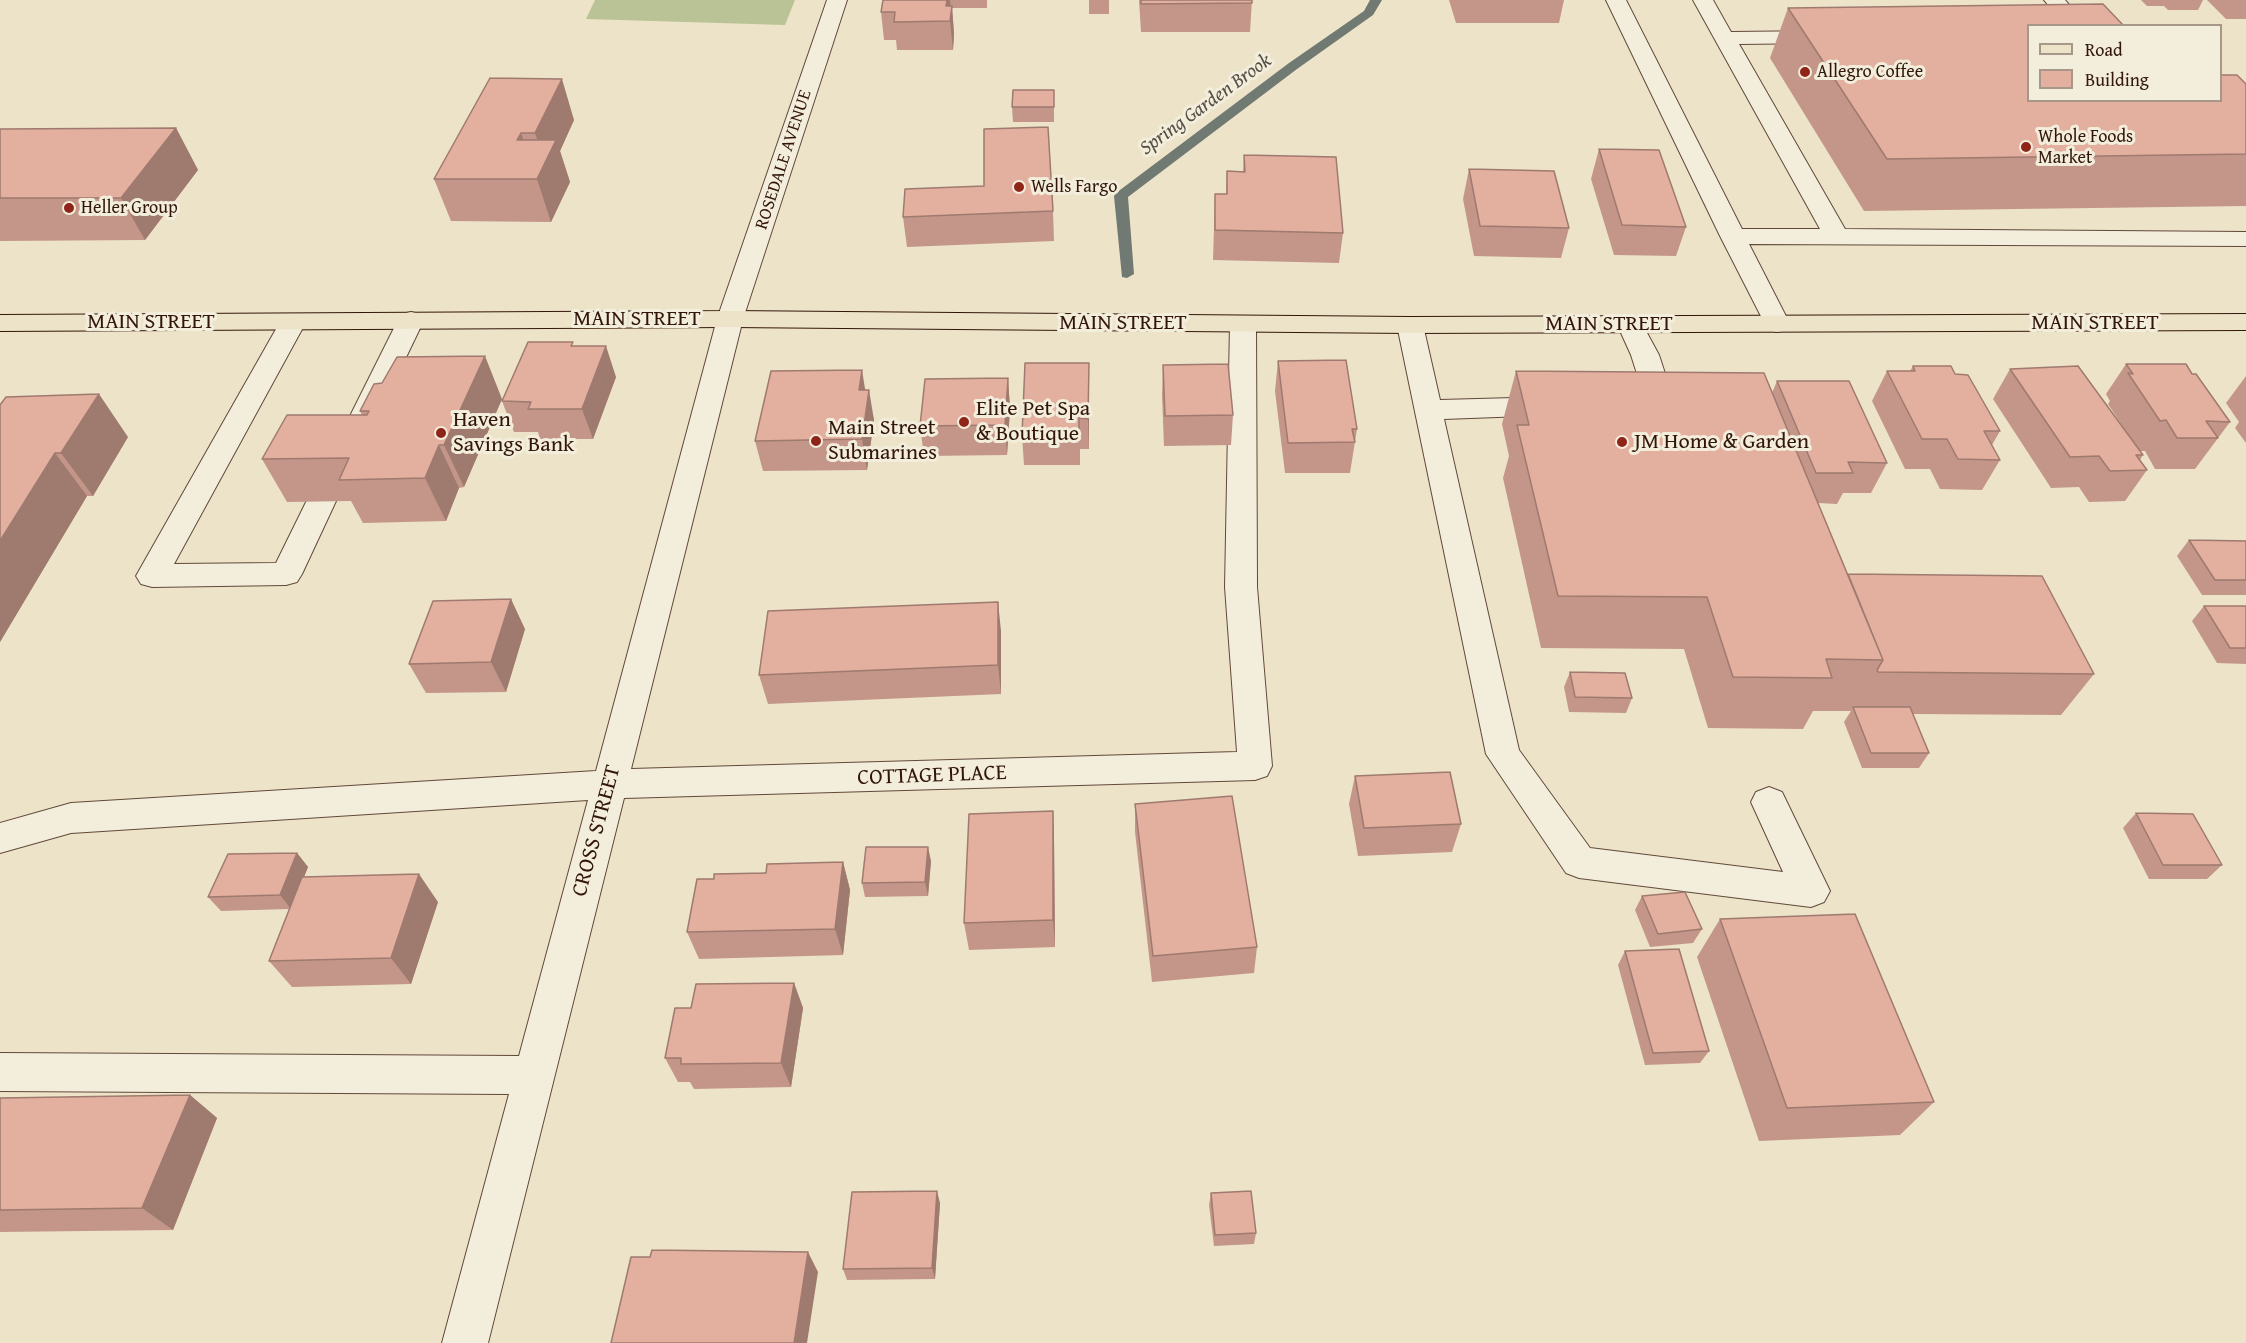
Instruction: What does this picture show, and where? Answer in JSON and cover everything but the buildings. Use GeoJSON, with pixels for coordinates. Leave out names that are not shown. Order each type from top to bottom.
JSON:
{"type":"FeatureCollection","features":[{"type":"Feature","properties":{"kind":"main road","name":"MAIN STREET"},"geometry":{"type":"LineString","coordinates":[[0,323],[730,319],[1410,325],[2246,322]]}},
{"type":"Feature","properties":{"kind":"street","name":"ROSEDALE AVENUE"},"geometry":{"type":"LineString","coordinates":[[730,319],[837,0]]}},
{"type":"Feature","properties":{"kind":"street"},"geometry":{"type":"LineString","coordinates":[[1616,0],[1777,324]]}},
{"type":"Feature","properties":{"kind":"street"},"geometry":{"type":"LineString","coordinates":[[1703,0],[1838,237]]}},
{"type":"Feature","properties":{"kind":"street"},"geometry":{"type":"LineString","coordinates":[[2054,0],[2076,24]]}},
{"type":"Feature","properties":{"kind":"street"},"geometry":{"type":"LineString","coordinates":[[1726,38],[1842,37]]}},
{"type":"Feature","properties":{"kind":"street"},"geometry":{"type":"LineString","coordinates":[[1732,236],[2246,239]]}},
{"type":"Feature","properties":{"kind":"street","name":"CROSS STREET"},"geometry":{"type":"LineString","coordinates":[[465,1343],[730,319]]}},
{"type":"Feature","properties":{"kind":"street"},"geometry":{"type":"LineString","coordinates":[[348,448],[411,320]]}},
{"type":"Feature","properties":{"kind":"street"},"geometry":{"type":"LineString","coordinates":[[293,321],[152,576],[286,574],[321,501]]}},
{"type":"Feature","properties":{"kind":"street","name":"COTTAGE PLACE"},"geometry":{"type":"LineString","coordinates":[[0,838],[71,819],[609,784],[1255,766],[1241,587],[1243,324]]}},
{"type":"Feature","properties":{"kind":"street"},"geometry":{"type":"LineString","coordinates":[[1626,404],[1660,404],[1645,355],[1630,324]]}},
{"type":"Feature","properties":{"kind":"street"},"geometry":{"type":"LineString","coordinates":[[1410,325],[1503,754],[1579,862],[1811,891],[1769,802]]}},
{"type":"Feature","properties":{"kind":"street"},"geometry":{"type":"LineString","coordinates":[[1427,410],[1579,406]]}},
{"type":"Feature","properties":{"kind":"street"},"geometry":{"type":"LineString","coordinates":[[0,1072],[534,1075]]}},
{"type":"Feature","properties":{"kind":"green space"},"geometry":{"type":"Polygon","coordinates":[[[595,0],[795,0],[785,25],[586,19],[595,0]]]}},
{"type":"Feature","properties":{"kind":"waterway","name":"Spring Garden Brook"},"geometry":{"type":"LineString","coordinates":[[1127,274],[1121,196],[1293,66],[1369,13],[1376,0]]}},
{"type":"Feature","properties":{"kind":"place","name":"Allegro Coffee"},"geometry":{"type":"Point","coordinates":[1805,72]}},
{"type":"Feature","properties":{"kind":"place","name":"Whole Foods Market"},"geometry":{"type":"Point","coordinates":[2026,147]}},
{"type":"Feature","properties":{"kind":"place","name":"Wells Fargo"},"geometry":{"type":"Point","coordinates":[1019,187]}},
{"type":"Feature","properties":{"kind":"place","name":"Heller Group"},"geometry":{"type":"Point","coordinates":[69,208]}},
{"type":"Feature","properties":{"kind":"place","name":"Elite Pet Spa & Boutique"},"geometry":{"type":"Point","coordinates":[964,422]}},
{"type":"Feature","properties":{"kind":"place","name":"Haven Savings Bank"},"geometry":{"type":"Point","coordinates":[441,433]}},
{"type":"Feature","properties":{"kind":"place","name":"Main Street Submarines"},"geometry":{"type":"Point","coordinates":[816,441]}},
{"type":"Feature","properties":{"kind":"place","name":"JM Home & Garden"},"geometry":{"type":"Point","coordinates":[1622,442]}}]}
